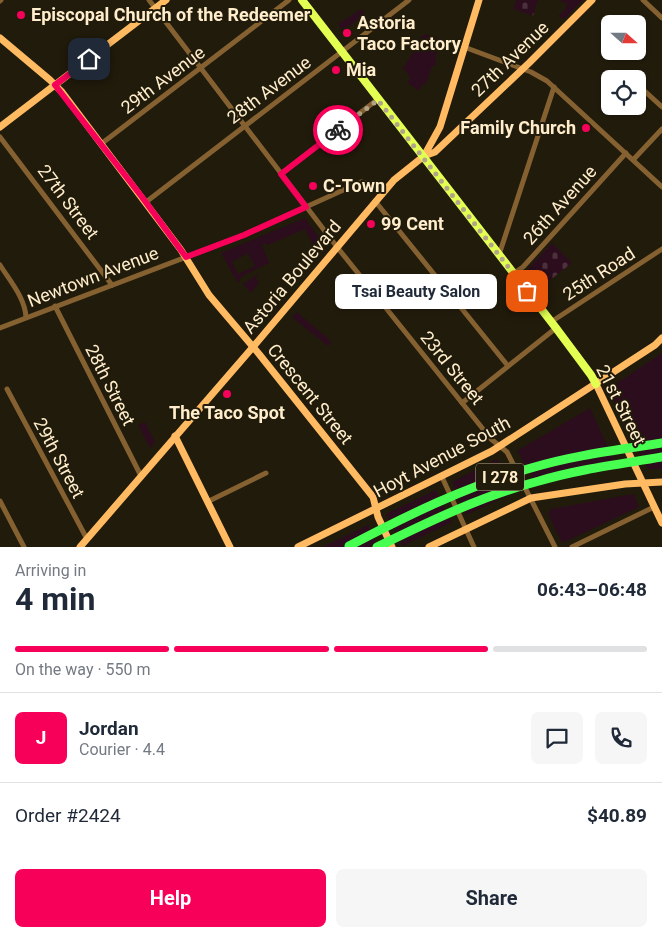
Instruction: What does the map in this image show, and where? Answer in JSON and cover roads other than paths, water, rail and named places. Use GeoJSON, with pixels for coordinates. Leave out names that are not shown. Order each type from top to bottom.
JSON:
{"type":"FeatureCollection","features":[{"type":"Feature","properties":{"kind":"highway","name":"I 278"},"geometry":{"type":"LineString","coordinates":[[349,546],[429,505],[490,480],[554,462],[662,443]]}},
{"type":"Feature","properties":{"kind":"highway","name":"I 278"},"geometry":{"type":"LineString","coordinates":[[377,547],[458,509],[518,487],[576,472],[662,458]]}},
{"type":"Feature","properties":{"kind":"main road"},"geometry":{"type":"LineString","coordinates":[[0,127],[166,0]]}},
{"type":"Feature","properties":{"kind":"main road","name":"21st Street"},"geometry":{"type":"LineString","coordinates":[[302,0],[591,375],[662,523]]}},
{"type":"Feature","properties":{"kind":"main road","name":"Astoria Boulevard"},"geometry":{"type":"LineString","coordinates":[[80,547],[253,347],[386,189],[394,180],[424,156],[440,127],[479,0]]}},
{"type":"Feature","properties":{"kind":"main road","name":"27th Avenue"},"geometry":{"type":"LineString","coordinates":[[424,156],[435,152],[592,0]]}},
{"type":"Feature","properties":{"kind":"main road","name":"Crescent Street"},"geometry":{"type":"LineString","coordinates":[[0,38],[55,85],[146,202],[186,257],[209,295],[373,497],[378,517],[392,547]]}},
{"type":"Feature","properties":{"kind":"main road","name":"Hoyt Avenue South"},"geometry":{"type":"LineString","coordinates":[[298,547],[310,544],[376,508],[442,477],[500,446],[658,344],[662,338]]}},
{"type":"Feature","properties":{"kind":"main road"},"geometry":{"type":"LineString","coordinates":[[175,436],[230,547]]}},
{"type":"Feature","properties":{"kind":"main road"},"geometry":{"type":"LineString","coordinates":[[429,547],[531,498],[624,484],[662,482]]}},
{"type":"Feature","properties":{"kind":"street","name":"23rd Street"},"geometry":{"type":"LineString","coordinates":[[149,0],[337,247],[491,439],[507,452],[554,547]]}},
{"type":"Feature","properties":{"kind":"street","name":"29th Avenue"},"geometry":{"type":"LineString","coordinates":[[101,144],[289,0]]}},
{"type":"Feature","properties":{"kind":"street","name":"28th Avenue"},"geometry":{"type":"LineString","coordinates":[[146,202],[409,0]]}},
{"type":"Feature","properties":{"kind":"street"},"geometry":{"type":"LineString","coordinates":[[643,0],[662,18]]}},
{"type":"Feature","properties":{"kind":"street"},"geometry":{"type":"LineString","coordinates":[[464,48],[540,76],[662,187]]}},
{"type":"Feature","properties":{"kind":"street"},"geometry":{"type":"LineString","coordinates":[[499,255],[554,87]]}},
{"type":"Feature","properties":{"kind":"street"},"geometry":{"type":"LineString","coordinates":[[646,92],[662,107]]}},
{"type":"Feature","properties":{"kind":"street"},"geometry":{"type":"LineString","coordinates":[[281,174],[378,100]]}},
{"type":"Feature","properties":{"kind":"street"},"geometry":{"type":"LineString","coordinates":[[633,160],[662,129]]}},
{"type":"Feature","properties":{"kind":"street","name":"27th Street"},"geometry":{"type":"LineString","coordinates":[[0,137],[112,285]]}},
{"type":"Feature","properties":{"kind":"street","name":"26th Avenue"},"geometry":{"type":"LineString","coordinates":[[514,273],[523,267],[626,153]]}},
{"type":"Feature","properties":{"kind":"street","name":"Newtown Avenue"},"geometry":{"type":"LineString","coordinates":[[0,328],[244,235],[362,182],[380,185],[386,189]]}},
{"type":"Feature","properties":{"kind":"street"},"geometry":{"type":"LineString","coordinates":[[376,201],[508,366]]}},
{"type":"Feature","properties":{"kind":"street","name":"25th Road"},"geometry":{"type":"LineString","coordinates":[[462,403],[508,366],[553,325],[662,248]]}},
{"type":"Feature","properties":{"kind":"street"},"geometry":{"type":"LineString","coordinates":[[0,265],[22,299],[26,309],[26,317]]}},
{"type":"Feature","properties":{"kind":"street","name":"28th Street"},"geometry":{"type":"LineString","coordinates":[[55,306],[141,476]]}},
{"type":"Feature","properties":{"kind":"street","name":"29th Street"},"geometry":{"type":"LineString","coordinates":[[7,389],[87,540]]}},
{"type":"Feature","properties":{"kind":"street"},"geometry":{"type":"LineString","coordinates":[[208,502],[266,473]]}},
{"type":"Feature","properties":{"kind":"street"},"geometry":{"type":"LineString","coordinates":[[442,477],[474,547]]}},
{"type":"Feature","properties":{"kind":"street"},"geometry":{"type":"LineString","coordinates":[[0,501],[24,547]]}},
{"type":"Feature","properties":{"kind":"street"},"geometry":{"type":"LineString","coordinates":[[572,547],[654,507]]}},
{"type":"Feature","properties":{"kind":"place","name":"Episcopal Church of the Redeemer"},"geometry":{"type":"Point","coordinates":[21,15]}},
{"type":"Feature","properties":{"kind":"place","name":"Astoria Taco Factory"},"geometry":{"type":"Point","coordinates":[347,33]}},
{"type":"Feature","properties":{"kind":"place","name":"Mia"},"geometry":{"type":"Point","coordinates":[336,70]}},
{"type":"Feature","properties":{"kind":"place","name":"Family Church"},"geometry":{"type":"Point","coordinates":[586,128]}},
{"type":"Feature","properties":{"kind":"place","name":"C-Town"},"geometry":{"type":"Point","coordinates":[313,186]}},
{"type":"Feature","properties":{"kind":"place","name":"99 Cent"},"geometry":{"type":"Point","coordinates":[371,224]}},
{"type":"Feature","properties":{"kind":"place","name":"Tsai Beauty Salon"},"geometry":{"type":"Point","coordinates":[527,291]}},
{"type":"Feature","properties":{"kind":"place","name":"The Taco Spot"},"geometry":{"type":"Point","coordinates":[227,394]}}]}
